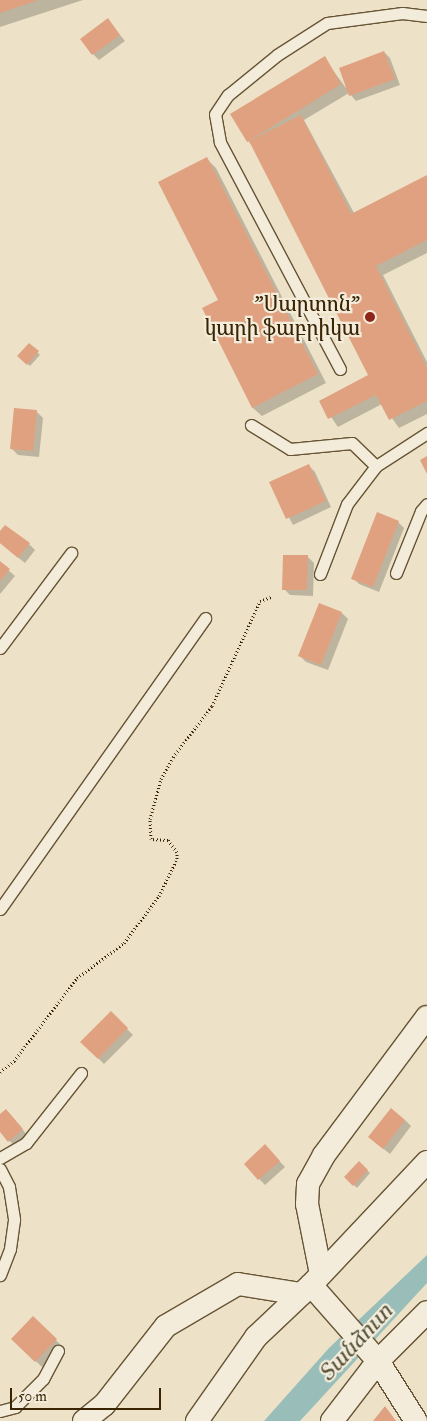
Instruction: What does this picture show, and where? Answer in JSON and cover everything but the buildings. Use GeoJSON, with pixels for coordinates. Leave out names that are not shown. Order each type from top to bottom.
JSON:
{"type":"FeatureCollection","features":[{"type":"Feature","properties":{"kind":"street"},"geometry":{"type":"LineString","coordinates":[[416,1421],[374,1357],[311,1285],[306,1204],[308,1184],[324,1155],[427,1018]]}},
{"type":"Feature","properties":{"kind":"street"},"geometry":{"type":"LineString","coordinates":[[197,1421],[256,1337],[311,1285],[427,1162]]}},
{"type":"Feature","properties":{"kind":"street"},"geometry":{"type":"LineString","coordinates":[[84,1421],[104,1405],[166,1326],[238,1284],[311,1285]]}},
{"type":"Feature","properties":{"kind":"street"},"geometry":{"type":"LineString","coordinates":[[332,1421],[374,1357],[427,1312]]}},
{"type":"Feature","properties":{"kind":"lane"},"geometry":{"type":"LineString","coordinates":[[340,369],[220,142],[215,114],[228,95],[277,55],[327,23],[402,13],[427,16]]}},
{"type":"Feature","properties":{"kind":"lane"},"geometry":{"type":"LineString","coordinates":[[251,425],[290,449],[352,442],[376,466]]}},
{"type":"Feature","properties":{"kind":"lane"},"geometry":{"type":"LineString","coordinates":[[320,574],[347,504],[376,466],[427,433]]}},
{"type":"Feature","properties":{"kind":"lane"},"geometry":{"type":"LineString","coordinates":[[396,573],[422,511],[427,504]]}},
{"type":"Feature","properties":{"kind":"lane"},"geometry":{"type":"LineString","coordinates":[[0,648],[71,553]]}},
{"type":"Feature","properties":{"kind":"lane"},"geometry":{"type":"LineString","coordinates":[[0,909],[205,618]]}},
{"type":"Feature","properties":{"kind":"lane"},"geometry":{"type":"LineString","coordinates":[[0,1158],[26,1143],[81,1073]]}},
{"type":"Feature","properties":{"kind":"lane"},"geometry":{"type":"LineString","coordinates":[[0,1169],[9,1187],[14,1220],[10,1249],[0,1275]]}},
{"type":"Feature","properties":{"kind":"lane"},"geometry":{"type":"LineString","coordinates":[[0,1411],[15,1407],[43,1380],[58,1351]]}},
{"type":"Feature","properties":{"kind":"path"},"geometry":{"type":"LineString","coordinates":[[0,1072],[14,1061],[77,978],[124,943],[159,896],[177,859],[177,852],[168,840],[151,839],[150,819],[161,779],[173,757],[212,706],[260,601],[271,597]]}},
{"type":"Feature","properties":{"kind":"water","name":"Տանձուտ"},"geometry":{"type":"Polygon","coordinates":[[[427,1255],[427,1283],[300,1421],[264,1421],[329,1348],[427,1255]]]}},
{"type":"Feature","properties":{"kind":"place","name":"\"Սարտոն\" կարի ֆաբրիկա"},"geometry":{"type":"Point","coordinates":[370,317]}}]}
